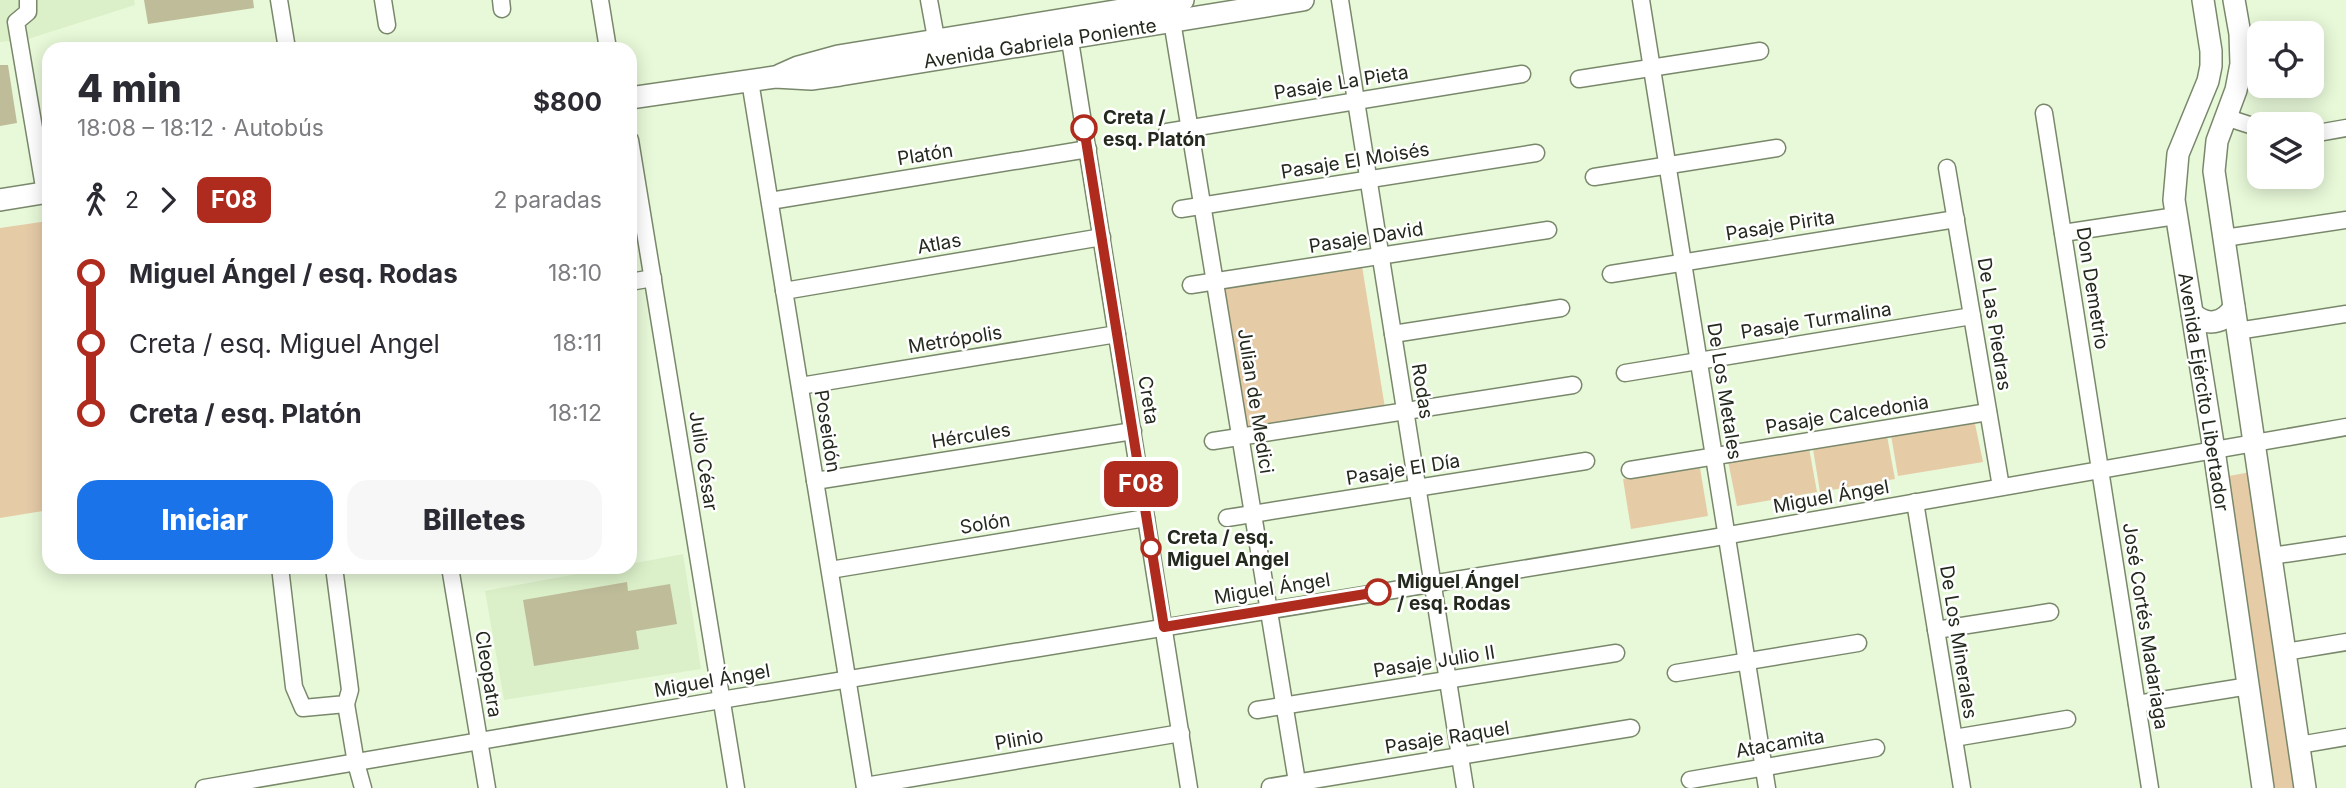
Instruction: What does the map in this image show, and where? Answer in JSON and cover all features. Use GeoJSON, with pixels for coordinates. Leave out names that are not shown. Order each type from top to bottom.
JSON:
{"type":"FeatureCollection","features":[{"type":"Feature","properties":{"kind":"main road","name":"Avenida Gabriela Poniente"},"geometry":{"type":"LineString","coordinates":[[637,97],[775,77],[818,60],[938,49],[1068,28],[1183,0]]}},
{"type":"Feature","properties":{"kind":"main road","name":"Avenida Gabriela Poniente"},"geometry":{"type":"LineString","coordinates":[[1068,28],[1172,21],[1303,0]]}},
{"type":"Feature","properties":{"kind":"main road","name":"Avenida Ejército Libertador"},"geometry":{"type":"LineString","coordinates":[[2203,0],[2210,37],[2211,66],[2205,88],[2178,154],[2174,185],[2176,215],[2214,450],[2263,788]]}},
{"type":"Feature","properties":{"kind":"main road"},"geometry":{"type":"LineString","coordinates":[[2234,0],[2240,34],[2241,64],[2236,90],[2217,141],[2214,171],[2305,788]]}},
{"type":"Feature","properties":{"kind":"main road"},"geometry":{"type":"LineString","coordinates":[[0,200],[42,193]]}},
{"type":"Feature","properties":{"kind":"main road"},"geometry":{"type":"LineString","coordinates":[[2192,313],[2201,321],[2213,323],[2226,317],[2234,307]]}},
{"type":"Feature","properties":{"kind":"street"},"geometry":{"type":"LineString","coordinates":[[28,0],[28,12],[16,22],[42,165]]}},
{"type":"Feature","properties":{"kind":"street"},"geometry":{"type":"LineString","coordinates":[[279,0],[286,42]]}},
{"type":"Feature","properties":{"kind":"street"},"geometry":{"type":"LineString","coordinates":[[383,0],[387,25]]}},
{"type":"Feature","properties":{"kind":"street"},"geometry":{"type":"LineString","coordinates":[[600,0],[607,42]]}},
{"type":"Feature","properties":{"kind":"street"},"geometry":{"type":"LineString","coordinates":[[929,0],[938,49]]}},
{"type":"Feature","properties":{"kind":"street","name":"Rodas"},"geometry":{"type":"LineString","coordinates":[[1340,0],[1465,788]]}},
{"type":"Feature","properties":{"kind":"street","name":"De Los Metales"},"geometry":{"type":"LineString","coordinates":[[1641,0],[1767,788]]}},
{"type":"Feature","properties":{"kind":"street","name":"Julian de Medici"},"geometry":{"type":"LineString","coordinates":[[1172,21],[1298,785]]}},
{"type":"Feature","properties":{"kind":"street","name":"Creta"},"geometry":{"type":"LineString","coordinates":[[1068,28],[1189,788]]}},
{"type":"Feature","properties":{"kind":"street"},"geometry":{"type":"LineString","coordinates":[[1579,79],[1760,51]]}},
{"type":"Feature","properties":{"kind":"street","name":"Pasaje La Pieta"},"geometry":{"type":"LineString","coordinates":[[1167,132],[1522,74]]}},
{"type":"Feature","properties":{"kind":"street","name":"Poseidón"},"geometry":{"type":"LineString","coordinates":[[750,81],[865,787]]}},
{"type":"Feature","properties":{"kind":"street","name":"Don Demetrio"},"geometry":{"type":"LineString","coordinates":[[2044,113],[2100,470]]}},
{"type":"Feature","properties":{"kind":"street"},"geometry":{"type":"LineString","coordinates":[[2225,117],[2247,124]]}},
{"type":"Feature","properties":{"kind":"street"},"geometry":{"type":"LineString","coordinates":[[2324,132],[2346,128]]}},
{"type":"Feature","properties":{"kind":"street"},"geometry":{"type":"LineString","coordinates":[[1594,177],[1777,148]]}},
{"type":"Feature","properties":{"kind":"street","name":"Platón"},"geometry":{"type":"LineString","coordinates":[[770,201],[1087,149]]}},
{"type":"Feature","properties":{"kind":"street","name":"Pasaje El Moisés"},"geometry":{"type":"LineString","coordinates":[[1181,209],[1536,153]]}},
{"type":"Feature","properties":{"kind":"street","name":"De Las Piedras"},"geometry":{"type":"LineString","coordinates":[[1947,168],[2001,488]]}},
{"type":"Feature","properties":{"kind":"street","name":"Julio César"},"geometry":{"type":"LineString","coordinates":[[637,182],[736,788]]}},
{"type":"Feature","properties":{"kind":"street"},"geometry":{"type":"LineString","coordinates":[[2063,233],[2176,215]]}},
{"type":"Feature","properties":{"kind":"street","name":"Pasaje Pirita"},"geometry":{"type":"LineString","coordinates":[[1611,274],[1956,219]]}},
{"type":"Feature","properties":{"kind":"street"},"geometry":{"type":"LineString","coordinates":[[2224,239],[2346,220]]}},
{"type":"Feature","properties":{"kind":"street","name":"Pasaje David"},"geometry":{"type":"LineString","coordinates":[[1191,285],[1548,230]]}},
{"type":"Feature","properties":{"kind":"street","name":"Atlas"},"geometry":{"type":"LineString","coordinates":[[784,290],[1102,236]]}},
{"type":"Feature","properties":{"kind":"street"},"geometry":{"type":"LineString","coordinates":[[637,281],[653,278]]}},
{"type":"Feature","properties":{"kind":"street"},"geometry":{"type":"LineString","coordinates":[[1393,334],[1561,308]]}},
{"type":"Feature","properties":{"kind":"street"},"geometry":{"type":"LineString","coordinates":[[2237,331],[2346,314]]}},
{"type":"Feature","properties":{"kind":"street","name":"Pasaje Turmalina"},"geometry":{"type":"LineString","coordinates":[[1625,373],[1972,316]]}},
{"type":"Feature","properties":{"kind":"street","name":"Metrópolis"},"geometry":{"type":"LineString","coordinates":[[800,386],[1117,334]]}},
{"type":"Feature","properties":{"kind":"street"},"geometry":{"type":"LineString","coordinates":[[1213,441],[1573,385]]}},
{"type":"Feature","properties":{"kind":"street","name":"Pasaje Calcedonia"},"geometry":{"type":"LineString","coordinates":[[1630,470],[1988,412]]}},
{"type":"Feature","properties":{"kind":"street","name":"Miguel Ángel"},"geometry":{"type":"LineString","coordinates":[[204,788],[721,699],[1727,535],[2346,427]]}},
{"type":"Feature","properties":{"kind":"street","name":"Hércules"},"geometry":{"type":"LineString","coordinates":[[815,481],[1133,431]]}},
{"type":"Feature","properties":{"kind":"street","name":"Pasaje El Día"},"geometry":{"type":"LineString","coordinates":[[1227,518],[1586,461]]}},
{"type":"Feature","properties":{"kind":"street","name":"José Cortés Madariaga"},"geometry":{"type":"LineString","coordinates":[[2100,470],[2150,788]]}},
{"type":"Feature","properties":{"kind":"street","name":"De Los Minerales"},"geometry":{"type":"LineString","coordinates":[[1915,502],[1962,788]]}},
{"type":"Feature","properties":{"kind":"street","name":"Solón"},"geometry":{"type":"LineString","coordinates":[[830,570],[1146,518]]}},
{"type":"Feature","properties":{"kind":"street"},"geometry":{"type":"LineString","coordinates":[[2271,556],[2346,545]]}},
{"type":"Feature","properties":{"kind":"street"},"geometry":{"type":"LineString","coordinates":[[281,574],[294,687],[298,699],[303,708],[345,704]]}},
{"type":"Feature","properties":{"kind":"street"},"geometry":{"type":"LineString","coordinates":[[335,574],[350,690],[345,704],[363,788]]}},
{"type":"Feature","properties":{"kind":"street","name":"Cleopatra"},"geometry":{"type":"LineString","coordinates":[[451,574],[487,788]]}},
{"type":"Feature","properties":{"kind":"street"},"geometry":{"type":"LineString","coordinates":[[1936,630],[2050,612]]}},
{"type":"Feature","properties":{"kind":"street"},"geometry":{"type":"LineString","coordinates":[[2285,652],[2346,642]]}},
{"type":"Feature","properties":{"kind":"street"},"geometry":{"type":"LineString","coordinates":[[1676,673],[1858,643]]}},
{"type":"Feature","properties":{"kind":"street","name":"Pasaje Julio II"},"geometry":{"type":"LineString","coordinates":[[1258,710],[1616,653]]}},
{"type":"Feature","properties":{"kind":"street"},"geometry":{"type":"LineString","coordinates":[[2137,704],[2249,686]]}},
{"type":"Feature","properties":{"kind":"street"},"geometry":{"type":"LineString","coordinates":[[1954,738],[2067,719]]}},
{"type":"Feature","properties":{"kind":"street","name":"Pasaje Raquel"},"geometry":{"type":"LineString","coordinates":[[1270,788],[1631,728]]}},
{"type":"Feature","properties":{"kind":"street","name":"Plinio"},"geometry":{"type":"LineString","coordinates":[[865,787],[1181,733]]}},
{"type":"Feature","properties":{"kind":"street"},"geometry":{"type":"LineString","coordinates":[[2299,745],[2346,737]]}},
{"type":"Feature","properties":{"kind":"street","name":"Atacamita"},"geometry":{"type":"LineString","coordinates":[[1690,780],[1876,748]]}},
{"type":"Feature","properties":{"kind":"shaded area"},"geometry":{"type":"Polygon","coordinates":[[[0,0],[134,0],[135,5],[28,39],[0,42],[0,0]]]}},
{"type":"Feature","properties":{"kind":"shaded area"},"geometry":{"type":"Polygon","coordinates":[[[42,222],[42,511],[0,518],[0,228],[42,222]]]}},
{"type":"Feature","properties":{"kind":"shaded area"},"geometry":{"type":"Polygon","coordinates":[[[1362,266],[1385,408],[1247,431],[1224,287],[1362,266]]]}},
{"type":"Feature","properties":{"kind":"shaded area"},"geometry":{"type":"Polygon","coordinates":[[[1974,419],[1983,462],[1898,476],[1891,435],[1974,419]]]}},
{"type":"Feature","properties":{"kind":"shaded area"},"geometry":{"type":"Polygon","coordinates":[[[1887,436],[1895,479],[1820,492],[1813,449],[1887,436]]]}},
{"type":"Feature","properties":{"kind":"shaded area"},"geometry":{"type":"Polygon","coordinates":[[[1809,448],[1817,492],[1737,506],[1728,461],[1809,448]]]}},
{"type":"Feature","properties":{"kind":"shaded area"},"geometry":{"type":"Polygon","coordinates":[[[1700,468],[1708,516],[1631,529],[1623,479],[1700,468]]]}},
{"type":"Feature","properties":{"kind":"shaded area"},"geometry":{"type":"Polygon","coordinates":[[[2251,472],[2298,788],[2271,788],[2223,477],[2251,472]]]}},
{"type":"Feature","properties":{"kind":"shaded area"},"geometry":{"type":"Polygon","coordinates":[[[683,554],[701,669],[504,700],[485,591],[576,574],[637,574],[637,563],[683,554]]]}},
{"type":"Feature","properties":{"kind":"building"},"geometry":{"type":"Polygon","coordinates":[[[144,0],[253,0],[254,8],[148,24],[144,0]]]}},
{"type":"Feature","properties":{"kind":"building"},"geometry":{"type":"Polygon","coordinates":[[[0,65],[8,65],[17,123],[0,126],[0,65]]]}},
{"type":"Feature","properties":{"kind":"building"},"geometry":{"type":"Polygon","coordinates":[[[627,582],[628,591],[670,584],[677,624],[636,631],[639,649],[534,666],[523,600],[627,582]]]}},
{"type":"Feature","properties":{"kind":"bus line","name":"F08"},"geometry":{"type":"LineString","coordinates":[[1084,128],[1164,627],[1378,592]]}},
{"type":"Feature","properties":{"kind":"place","name":"Creta / esq. Platón"},"geometry":{"type":"Point","coordinates":[1084,128]}},
{"type":"Feature","properties":{"kind":"place","name":"Creta / esq. Miguel Angel"},"geometry":{"type":"Point","coordinates":[1151,548]}},
{"type":"Feature","properties":{"kind":"place","name":"Miguel Ángel / esq. Rodas"},"geometry":{"type":"Point","coordinates":[1378,592]}}]}
